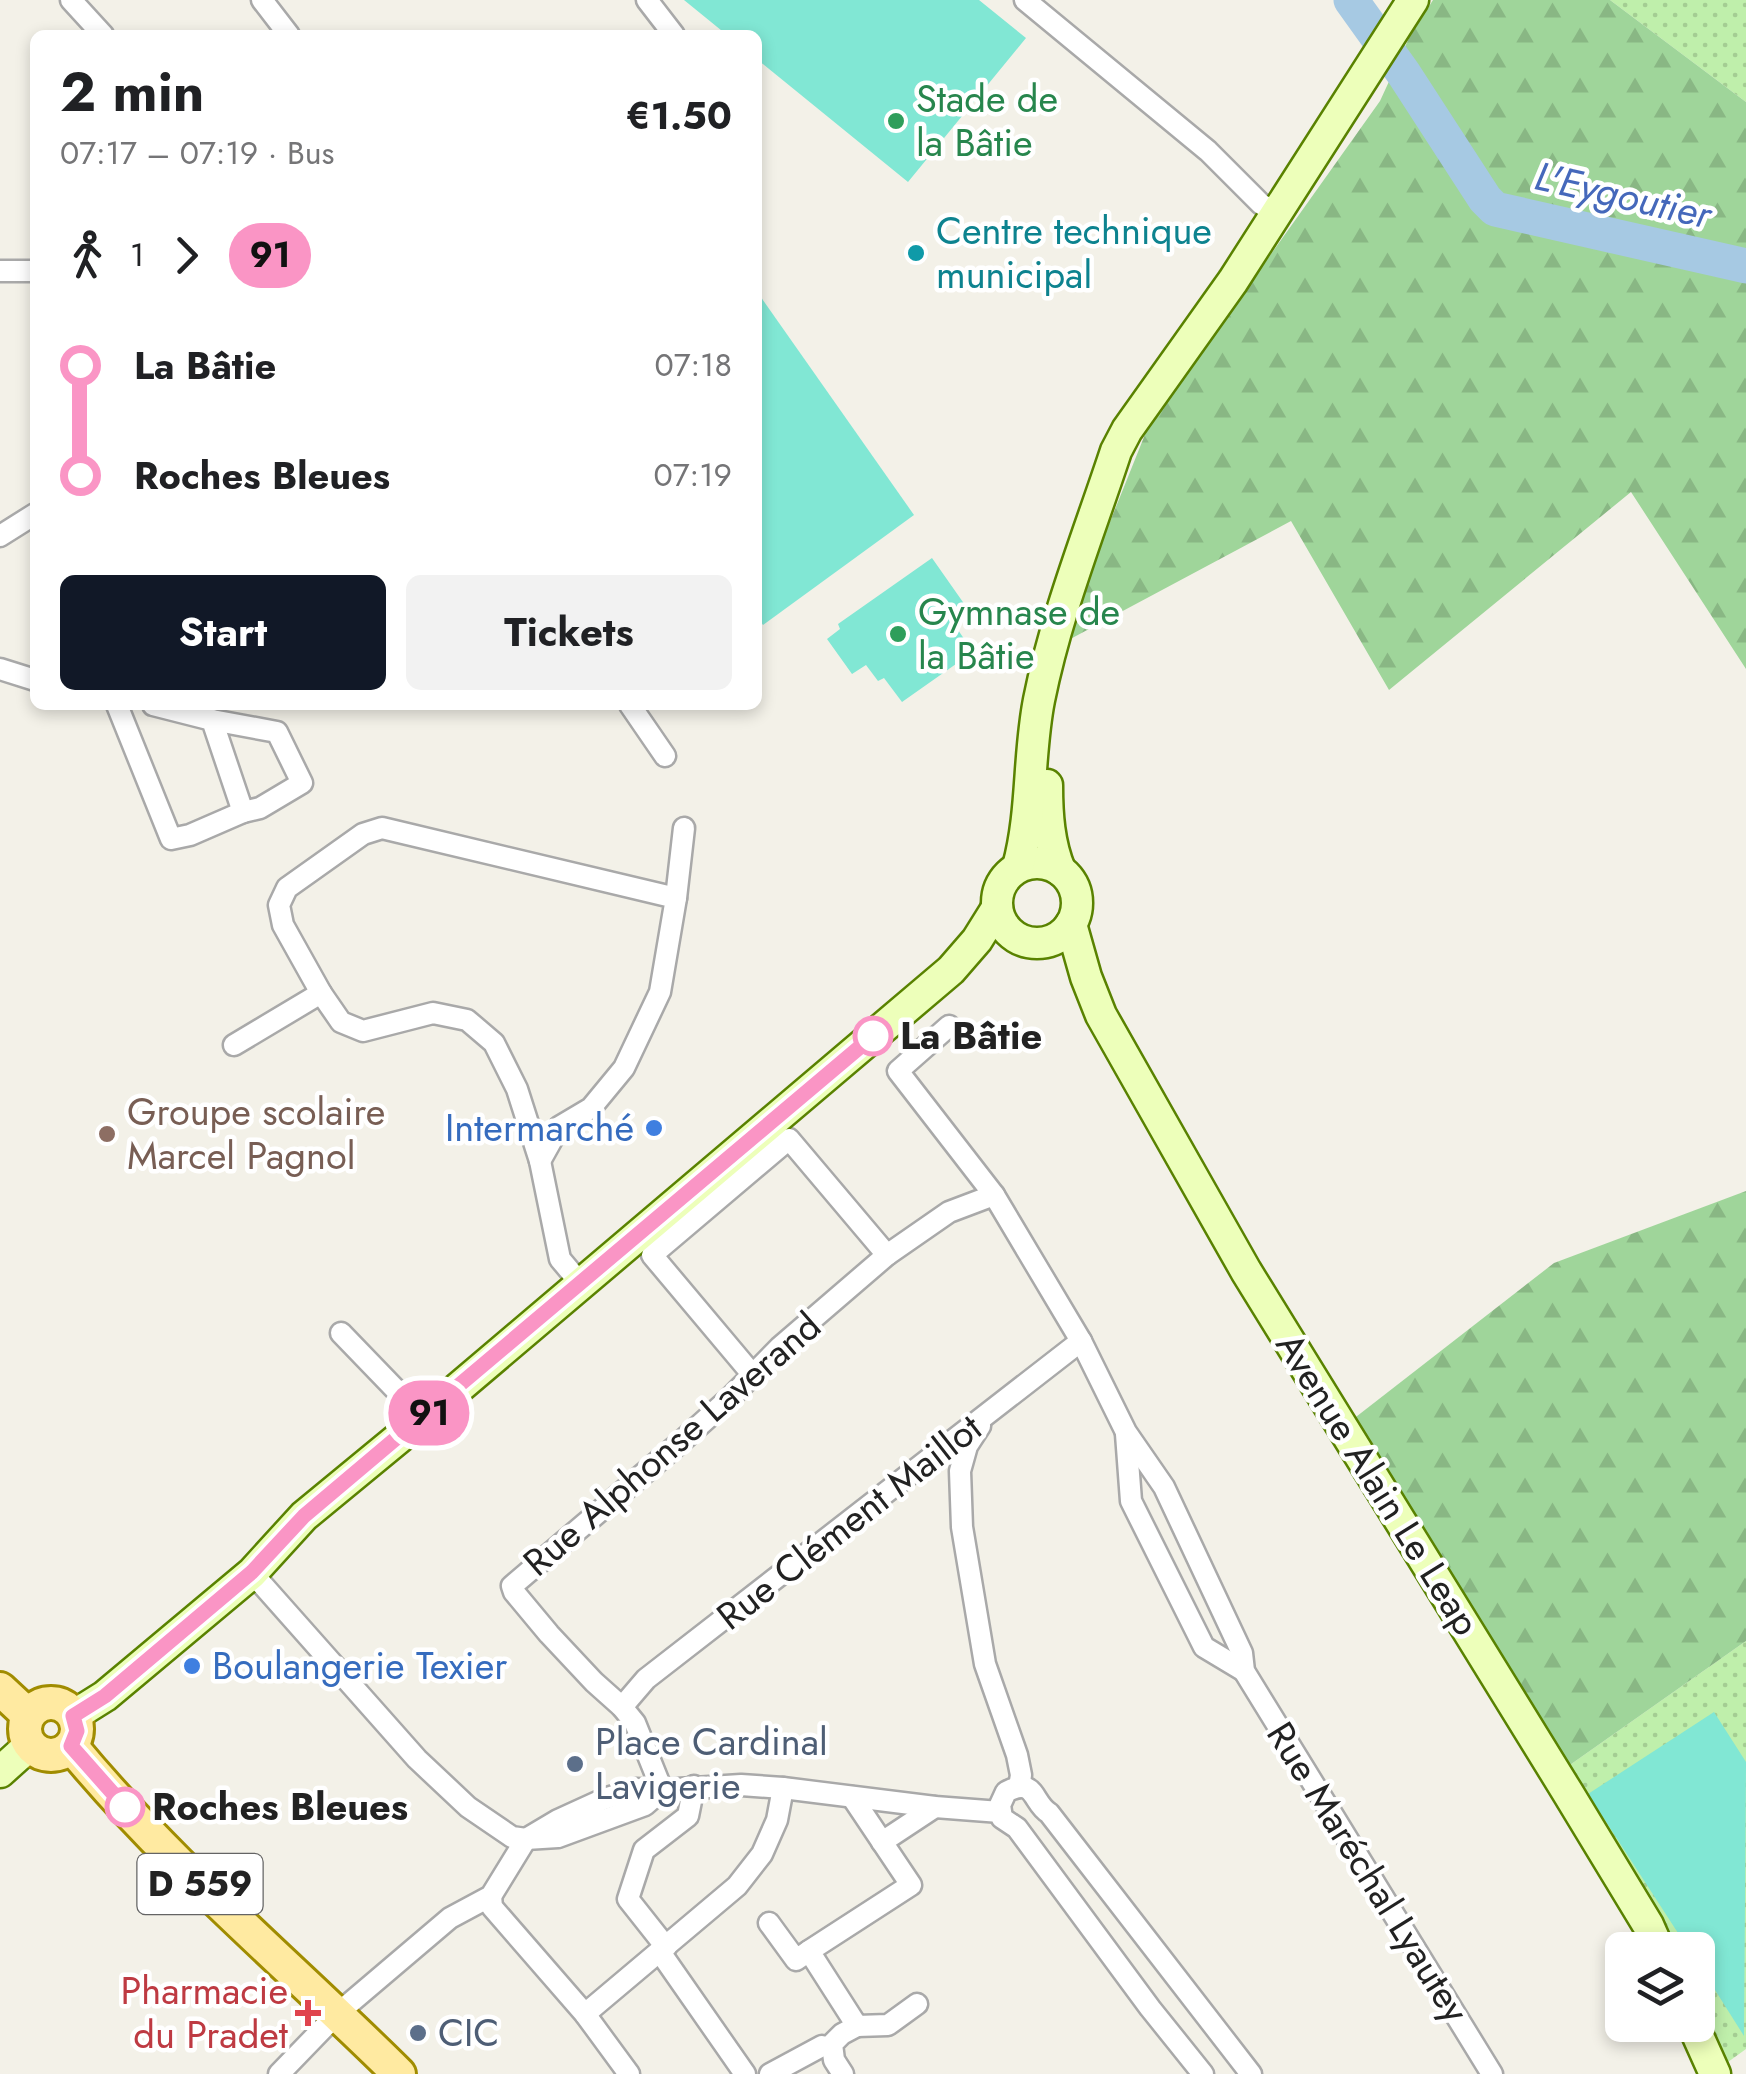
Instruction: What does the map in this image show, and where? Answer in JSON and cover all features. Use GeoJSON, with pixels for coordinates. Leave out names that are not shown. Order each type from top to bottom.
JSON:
{"type":"FeatureCollection","features":[{"type":"Feature","properties":{"kind":"main road"},"geometry":{"type":"LineString","coordinates":[[0,1688],[20,1732],[42,1754],[65,1752],[72,1731],[60,1704],[51,1703],[34,1708],[20,1732]]}},
{"type":"Feature","properties":{"kind":"main road","name":"D 559"},"geometry":{"type":"LineString","coordinates":[[72,1731],[126,1808],[215,1900],[399,2074]]}},
{"type":"Feature","properties":{"kind":"street"},"geometry":{"type":"LineString","coordinates":[[72,0],[99,30]]}},
{"type":"Feature","properties":{"kind":"street"},"geometry":{"type":"LineString","coordinates":[[262,0],[285,30]]}},
{"type":"Feature","properties":{"kind":"street"},"geometry":{"type":"LineString","coordinates":[[647,0],[670,30]]}},
{"type":"Feature","properties":{"kind":"street"},"geometry":{"type":"LineString","coordinates":[[1025,0],[1208,151],[1261,204],[1278,214]]}},
{"type":"Feature","properties":{"kind":"street"},"geometry":{"type":"LineString","coordinates":[[1018,867],[1029,820],[1035,726],[1051,646],[1116,451],[1234,281],[1413,0]]}},
{"type":"Feature","properties":{"kind":"street"},"geometry":{"type":"LineString","coordinates":[[0,271],[30,272]]}},
{"type":"Feature","properties":{"kind":"street"},"geometry":{"type":"LineString","coordinates":[[0,536],[30,517]]}},
{"type":"Feature","properties":{"kind":"street"},"geometry":{"type":"LineString","coordinates":[[950,970],[1028,941],[1057,938],[1071,924],[1076,912],[1073,885],[1060,870],[1052,850],[1047,807],[1049,658]]}},
{"type":"Feature","properties":{"kind":"street"},"geometry":{"type":"LineString","coordinates":[[0,669],[30,678]]}},
{"type":"Feature","properties":{"kind":"street"},"geometry":{"type":"LineString","coordinates":[[118,710],[171,839],[260,808],[302,783],[278,732],[173,710]]}},
{"type":"Feature","properties":{"kind":"street"},"geometry":{"type":"LineString","coordinates":[[633,710],[664,756]]}},
{"type":"Feature","properties":{"kind":"street"},"geometry":{"type":"LineString","coordinates":[[212,720],[243,812]]}},
{"type":"Feature","properties":{"kind":"street"},"geometry":{"type":"LineString","coordinates":[[581,1284],[560,1259],[540,1161],[518,1088],[494,1043],[467,1020],[432,1013],[363,1030],[341,1022],[283,926],[279,906],[287,888],[363,834],[382,828],[676,898]]}},
{"type":"Feature","properties":{"kind":"street"},"geometry":{"type":"LineString","coordinates":[[540,1161],[560,1127],[591,1108],[624,1068],[660,992],[684,828]]}},
{"type":"Feature","properties":{"kind":"street"},"geometry":{"type":"LineString","coordinates":[[72,1731],[105,1696],[252,1572],[304,1516],[950,970],[977,940],[997,908],[1000,887],[1007,875],[1018,867],[1040,863],[1060,870]]}},
{"type":"Feature","properties":{"kind":"street"},"geometry":{"type":"LineString","coordinates":[[997,908],[1004,926],[1028,941]]}},
{"type":"Feature","properties":{"kind":"street","name":"Avenue Alain Le Leap"},"geometry":{"type":"LineString","coordinates":[[1071,924],[1086,977],[1102,1014],[1246,1272],[1651,1932]]}},
{"type":"Feature","properties":{"kind":"street","name":"Avenue Alain Le Leap"},"geometry":{"type":"LineString","coordinates":[[1028,941],[1065,969],[1102,1014]]}},
{"type":"Feature","properties":{"kind":"street"},"geometry":{"type":"LineString","coordinates":[[234,1046],[321,993]]}},
{"type":"Feature","properties":{"kind":"street","name":"Rue Maréchal Lyautey"},"geometry":{"type":"LineString","coordinates":[[950,1026],[898,1071],[994,1195],[1081,1341],[1126,1432],[1164,1487],[1242,1653],[1244,1671],[1492,2074]]}},
{"type":"Feature","properties":{"kind":"street"},"geometry":{"type":"LineString","coordinates":[[752,1374],[652,1256],[789,1139],[888,1255]]}},
{"type":"Feature","properties":{"kind":"street","name":"Rue Alphonse Laverand"},"geometry":{"type":"LineString","coordinates":[[662,1790],[635,1723],[549,1634],[512,1586],[695,1430],[780,1347],[888,1255],[949,1212],[994,1195]]}},
{"type":"Feature","properties":{"kind":"street"},"geometry":{"type":"LineString","coordinates":[[341,1333],[423,1418]]}},
{"type":"Feature","properties":{"kind":"street","name":"Rue Clément Maillot"},"geometry":{"type":"LineString","coordinates":[[622,1707],[646,1679],[1081,1341]]}},
{"type":"Feature","properties":{"kind":"street"},"geometry":{"type":"LineString","coordinates":[[987,1416],[967,1446],[960,1471],[962,1526],[986,1664],[1017,1756],[1019,1787]]}},
{"type":"Feature","properties":{"kind":"street","name":"Rue Maréchal Lyautey"},"geometry":{"type":"LineString","coordinates":[[1126,1432],[1131,1500],[1147,1533],[1204,1647],[1244,1671]]}},
{"type":"Feature","properties":{"kind":"street"},"geometry":{"type":"LineString","coordinates":[[252,1572],[445,1787],[512,1836],[558,1837],[645,1804],[662,1790],[694,1786],[783,1788],[1000,1812]]}},
{"type":"Feature","properties":{"kind":"street"},"geometry":{"type":"LineString","coordinates":[[0,1772],[20,1732]]}},
{"type":"Feature","properties":{"kind":"street"},"geometry":{"type":"LineString","coordinates":[[694,1786],[688,1816],[644,1850],[628,1899],[745,2074]]}},
{"type":"Feature","properties":{"kind":"street"},"geometry":{"type":"LineString","coordinates":[[1017,1828],[1030,1825],[1039,1815],[1034,1793],[1028,1788],[1019,1787],[1002,1798],[1000,1812],[1006,1822],[1017,1828],[1203,2074]]}},
{"type":"Feature","properties":{"kind":"street"},"geometry":{"type":"LineString","coordinates":[[584,2014],[737,1886],[762,1854],[778,1820],[783,1788]]}},
{"type":"Feature","properties":{"kind":"street"},"geometry":{"type":"LineString","coordinates":[[769,1923],[796,1960],[910,1885],[852,1797]]}},
{"type":"Feature","properties":{"kind":"street"},"geometry":{"type":"LineString","coordinates":[[882,1842],[934,1807]]}},
{"type":"Feature","properties":{"kind":"street"},"geometry":{"type":"LineString","coordinates":[[1040,1808],[1049,1813],[1251,2074]]}},
{"type":"Feature","properties":{"kind":"street"},"geometry":{"type":"LineString","coordinates":[[279,2074],[336,2014],[450,1918],[491,1896],[526,1839]]}},
{"type":"Feature","properties":{"kind":"street"},"geometry":{"type":"LineString","coordinates":[[491,1896],[492,1907],[630,2074]]}},
{"type":"Feature","properties":{"kind":"street"},"geometry":{"type":"LineString","coordinates":[[809,1952],[857,2026]]}},
{"type":"Feature","properties":{"kind":"street"},"geometry":{"type":"LineString","coordinates":[[770,2074],[857,2026],[888,2025],[917,2004]]}},
{"type":"Feature","properties":{"kind":"street"},"geometry":{"type":"LineString","coordinates":[[1701,2042],[1715,2074]]}},
{"type":"Feature","properties":{"kind":"street"},"geometry":{"type":"LineString","coordinates":[[827,2045],[843,2074]]}},
{"type":"Feature","properties":{"kind":"green space"},"geometry":{"type":"Polygon","coordinates":[[[1433,0],[1610,0],[1746,102],[1746,669],[1631,492],[1389,690],[1291,521],[1061,644],[1148,427],[1380,101],[1409,38],[1433,0]]]}},
{"type":"Feature","properties":{"kind":"green space"},"geometry":{"type":"Polygon","coordinates":[[[1610,0],[1746,0],[1746,102],[1610,0]]]}},
{"type":"Feature","properties":{"kind":"green space"},"geometry":{"type":"Polygon","coordinates":[[[1746,1191],[1746,1641],[1567,1767],[1352,1420],[1554,1263],[1746,1191]]]}},
{"type":"Feature","properties":{"kind":"green space"},"geometry":{"type":"Polygon","coordinates":[[[1746,1641],[1746,2049],[1728,2062],[1715,2035],[1715,1932],[1663,1932],[1567,1767],[1746,1641]]]}},
{"type":"Feature","properties":{"kind":"shaded area","name":"Stade de la Bâtie"},"geometry":{"type":"Polygon","coordinates":[[[684,0],[979,0],[1026,38],[908,182],[762,63],[762,30],[721,30],[684,0]]]}},
{"type":"Feature","properties":{"kind":"shaded area"},"geometry":{"type":"Polygon","coordinates":[[[762,299],[914,515],[762,624],[762,299]]]}},
{"type":"Feature","properties":{"kind":"shaded area","name":"Gymnase de la Bâtie"},"geometry":{"type":"Polygon","coordinates":[[[932,558],[972,615],[956,627],[973,652],[902,702],[884,678],[878,681],[866,665],[852,674],[827,639],[840,629],[838,624],[932,558]]]}},
{"type":"Feature","properties":{"kind":"shaded area"},"geometry":{"type":"Polygon","coordinates":[[[1714,1712],[1746,1762],[1744,2036],[1715,1990],[1715,1932],[1677,1932],[1588,1794],[1714,1712]]]}},
{"type":"Feature","properties":{"kind":"waterway","name":"L'Eygoutier"},"geometry":{"type":"LineString","coordinates":[[1351,0],[1495,209],[1746,266]]}},
{"type":"Feature","properties":{"kind":"bus line","name":"91"},"geometry":{"type":"LineString","coordinates":[[125,1807],[71,1746],[77,1731],[73,1716],[105,1696],[252,1572],[304,1516],[873,1036]]}},
{"type":"Feature","properties":{"kind":"place","name":"Stade de la Bâtie"},"geometry":{"type":"Point","coordinates":[896,121]}},
{"type":"Feature","properties":{"kind":"place","name":"Centre technique municipal"},"geometry":{"type":"Point","coordinates":[916,253]}},
{"type":"Feature","properties":{"kind":"place","name":"Gymnase de la Bâtie"},"geometry":{"type":"Point","coordinates":[898,634]}},
{"type":"Feature","properties":{"kind":"place","name":"La Bâtie"},"geometry":{"type":"Point","coordinates":[873,1036]}},
{"type":"Feature","properties":{"kind":"place","name":"Intermarché"},"geometry":{"type":"Point","coordinates":[654,1128]}},
{"type":"Feature","properties":{"kind":"place","name":"Groupe scolaire Marcel Pagnol"},"geometry":{"type":"Point","coordinates":[107,1134]}},
{"type":"Feature","properties":{"kind":"place","name":"Boulangerie Texier"},"geometry":{"type":"Point","coordinates":[192,1666]}},
{"type":"Feature","properties":{"kind":"place","name":"Place Cardinal Lavigerie"},"geometry":{"type":"Point","coordinates":[575,1764]}},
{"type":"Feature","properties":{"kind":"place","name":"Roches Bleues"},"geometry":{"type":"Point","coordinates":[125,1807]}},
{"type":"Feature","properties":{"kind":"place","name":"Pharmacie du Pradet"},"geometry":{"type":"Point","coordinates":[308,2013]}},
{"type":"Feature","properties":{"kind":"place","name":"CIC"},"geometry":{"type":"Point","coordinates":[418,2033]}}]}
